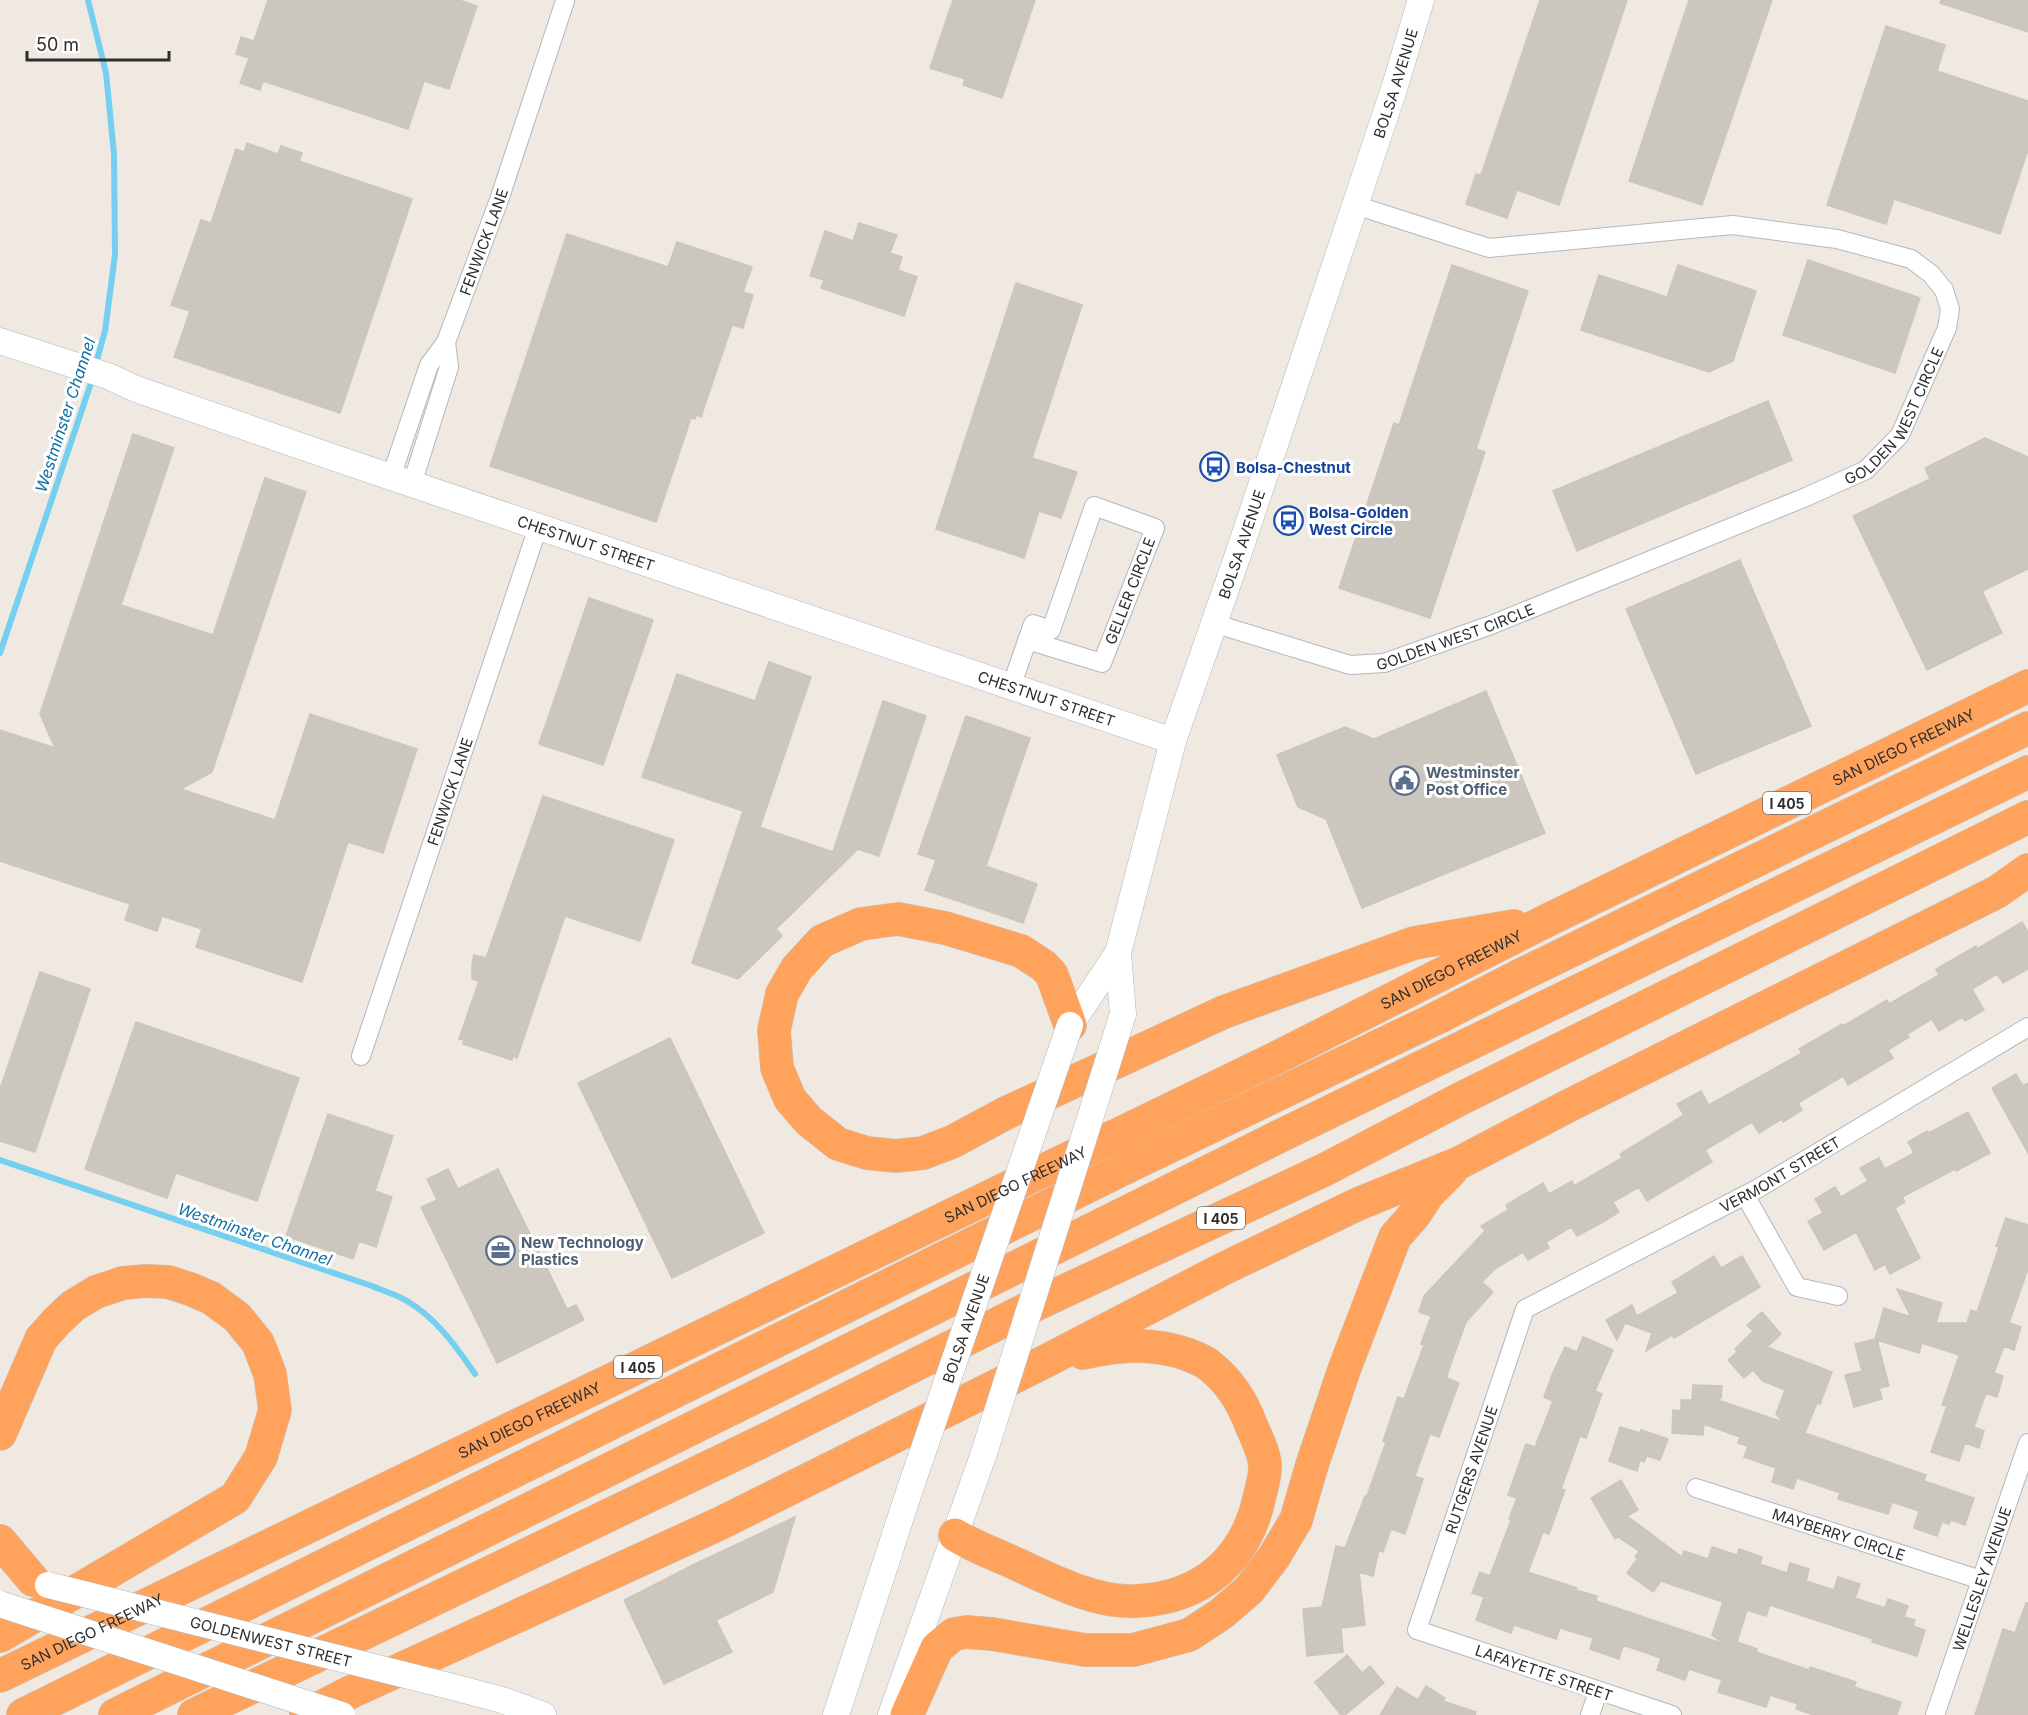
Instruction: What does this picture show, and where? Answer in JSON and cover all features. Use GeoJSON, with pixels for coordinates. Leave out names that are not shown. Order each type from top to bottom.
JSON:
{"type":"FeatureCollection","features":[{"type":"Feature","properties":{"kind":"highway","name":"SAN DIEGO FREEWAY"},"geometry":{"type":"LineString","coordinates":[[0,1676],[1276,1058],[1545,921],[2028,686]]}},
{"type":"Feature","properties":{"kind":"highway"},"geometry":{"type":"LineString","coordinates":[[23,1715],[1088,1187],[2028,728]]}},
{"type":"Feature","properties":{"kind":"highway"},"geometry":{"type":"LineString","coordinates":[[115,1715],[1266,1143],[2028,772]]}},
{"type":"Feature","properties":{"kind":"highway","name":"I 405"},"geometry":{"type":"LineString","coordinates":[[194,1715],[771,1437],[1040,1304],[1324,1170],[1462,1098],[2028,817]]}},
{"type":"Feature","properties":{"kind":"highway"},"geometry":{"type":"LineString","coordinates":[[306,1715],[347,1703],[721,1523],[1046,1361],[1223,1269],[1358,1204],[1459,1163],[1570,1105],[1997,892],[2028,870]]}},
{"type":"Feature","properties":{"kind":"highway"},"geometry":{"type":"LineString","coordinates":[[1070,1025],[1052,975],[1044,966],[1021,951],[945,928],[907,920],[870,922],[822,941],[797,968],[782,994],[774,1030],[777,1068],[790,1099],[809,1121],[838,1144],[867,1153],[896,1156],[923,1153],[952,1142],[1004,1114],[1224,1012],[1414,943],[1545,921]]}},
{"type":"Feature","properties":{"kind":"highway"},"geometry":{"type":"LineString","coordinates":[[1276,1058],[1340,1050],[1433,1020]]}},
{"type":"Feature","properties":{"kind":"highway"},"geometry":{"type":"LineString","coordinates":[[907,1715],[937,1648],[954,1634],[967,1632],[992,1634],[1084,1650],[1133,1650],[1189,1635],[1221,1614],[1249,1590],[1274,1557],[1296,1520],[1344,1370],[1395,1237],[1415,1214],[1428,1194],[1459,1163]]}},
{"type":"Feature","properties":{"kind":"highway"},"geometry":{"type":"LineString","coordinates":[[0,1434],[41,1339],[73,1306],[96,1292],[123,1284],[146,1281],[168,1282],[211,1298],[237,1317],[258,1343],[270,1374],[275,1410],[261,1457],[235,1498],[0,1636]]}},
{"type":"Feature","properties":{"kind":"highway"},"geometry":{"type":"LineString","coordinates":[[955,1535],[972,1546],[1053,1581],[1092,1595],[1135,1602],[1176,1595],[1219,1572],[1236,1551],[1252,1525],[1264,1476],[1263,1453],[1246,1412],[1232,1389],[1210,1365],[1177,1351],[1139,1345],[1102,1349],[1046,1361]]}},
{"type":"Feature","properties":{"kind":"highway"},"geometry":{"type":"LineString","coordinates":[[410,1610],[619,1464]]}},
{"type":"Feature","properties":{"kind":"highway"},"geometry":{"type":"LineString","coordinates":[[0,1541],[40,1582]]}},
{"type":"Feature","properties":{"kind":"highway"},"geometry":{"type":"LineString","coordinates":[[331,1715],[347,1703]]}},
{"type":"Feature","properties":{"kind":"main road","name":"BOLSA AVENUE"},"geometry":{"type":"LineString","coordinates":[[836,1715],[910,1489],[1070,1025],[1118,953],[1173,741],[1215,624],[1421,0]]}},
{"type":"Feature","properties":{"kind":"main road","name":"CHESTNUT STREET"},"geometry":{"type":"LineString","coordinates":[[7,344],[108,376],[136,390],[402,481],[1173,741]]}},
{"type":"Feature","properties":{"kind":"main road","name":"BOLSA AVENUE"},"geometry":{"type":"LineString","coordinates":[[891,1715],[984,1453],[1123,1014],[1118,953]]}},
{"type":"Feature","properties":{"kind":"main road","name":"GOLDENWEST STREET"},"geometry":{"type":"LineString","coordinates":[[0,1567],[40,1582],[453,1687],[502,1700],[543,1715]]}},
{"type":"Feature","properties":{"kind":"main road"},"geometry":{"type":"LineString","coordinates":[[0,1604],[347,1703]]}},
{"type":"Feature","properties":{"kind":"street","name":"FENWICK LANE"},"geometry":{"type":"LineString","coordinates":[[402,481],[449,367],[446,342],[499,200],[565,1]]}},
{"type":"Feature","properties":{"kind":"street","name":"GOLDEN WEST CIRCLE"},"geometry":{"type":"LineString","coordinates":[[1215,624],[1350,665],[1384,663],[1501,621],[1806,497],[1866,470],[1900,435],[1947,328],[1950,309],[1944,290],[1931,274],[1911,259],[1837,239],[1733,225],[1489,248],[1355,205]]}},
{"type":"Feature","properties":{"kind":"street","name":"GELLER CIRCLE"},"geometry":{"type":"LineString","coordinates":[[1094,506],[1155,528],[1102,663],[1028,640],[1033,624],[1050,630],[1094,506]]}},
{"type":"Feature","properties":{"kind":"street","name":"FENWICK LANE"},"geometry":{"type":"LineString","coordinates":[[361,1056],[538,527]]}},
{"type":"Feature","properties":{"kind":"street"},"geometry":{"type":"LineString","coordinates":[[1011,687],[1028,640]]}},
{"type":"Feature","properties":{"kind":"street","name":"VERMONT STREET"},"geometry":{"type":"LineString","coordinates":[[1525,1309],[1745,1195],[2028,1027]]}},
{"type":"Feature","properties":{"kind":"street"},"geometry":{"type":"LineString","coordinates":[[1745,1195],[1797,1287],[1838,1296]]}},
{"type":"Feature","properties":{"kind":"street","name":"RUTGERS AVENUE"},"geometry":{"type":"LineString","coordinates":[[1417,1630],[1525,1309]]}},
{"type":"Feature","properties":{"kind":"street","name":"WELLESLEY AVENUE"},"geometry":{"type":"LineString","coordinates":[[1935,1715],[2028,1443]]}},
{"type":"Feature","properties":{"kind":"street","name":"MAYBERRY CIRCLE"},"geometry":{"type":"LineString","coordinates":[[1696,1488],[1981,1580]]}},
{"type":"Feature","properties":{"kind":"street","name":"LAFAYETTE STREET"},"geometry":{"type":"LineString","coordinates":[[1417,1630],[1672,1715]]}},
{"type":"Feature","properties":{"kind":"street"},"geometry":{"type":"LineString","coordinates":[[1590,1715],[1598,1692]]}},
{"type":"Feature","properties":{"kind":"building"},"geometry":{"type":"Polygon","coordinates":[[[268,0],[459,0],[477,6],[449,89],[424,81],[408,129],[263,81],[260,90],[240,83],[249,58],[236,54],[241,37],[254,41],[268,0]]]}},
{"type":"Feature","properties":{"kind":"building"},"geometry":{"type":"Polygon","coordinates":[[[953,0],[1035,0],[1002,98],[963,85],[965,79],[930,68],[953,0]]]}},
{"type":"Feature","properties":{"kind":"building"},"geometry":{"type":"Polygon","coordinates":[[[1540,0],[1627,0],[1559,205],[1517,190],[1507,218],[1466,204],[1476,174],[1481,175],[1540,0]]]}},
{"type":"Feature","properties":{"kind":"building"},"geometry":{"type":"Polygon","coordinates":[[[1689,0],[1772,0],[1702,205],[1629,181],[1689,0]]]}},
{"type":"Feature","properties":{"kind":"building"},"geometry":{"type":"Polygon","coordinates":[[[1941,0],[2028,0],[2028,32],[1940,3],[1941,0]]]}},
{"type":"Feature","properties":{"kind":"building"},"geometry":{"type":"Polygon","coordinates":[[[1886,26],[1945,45],[1937,71],[2028,101],[2028,150],[2000,234],[1894,199],[1886,224],[1827,205],[1886,26]]]}},
{"type":"Feature","properties":{"kind":"building"},"geometry":{"type":"Polygon","coordinates":[[[247,143],[278,154],[281,146],[302,153],[299,161],[412,199],[340,413],[174,357],[190,311],[171,305],[201,220],[211,223],[236,149],[244,152],[247,143]]]}},
{"type":"Feature","properties":{"kind":"building"},"geometry":{"type":"Polygon","coordinates":[[[859,223],[897,235],[890,253],[902,257],[898,270],[917,277],[904,316],[821,288],[824,280],[810,276],[825,231],[853,241],[859,223]]]}},
{"type":"Feature","properties":{"kind":"building"},"geometry":{"type":"Polygon","coordinates":[[[567,234],[668,267],[677,242],[752,267],[743,292],[753,295],[743,328],[732,325],[701,417],[696,415],[695,419],[691,418],[656,522],[490,466],[567,234]]]}},
{"type":"Feature","properties":{"kind":"building"},"geometry":{"type":"Polygon","coordinates":[[[1808,260],[1920,298],[1895,373],[1783,335],[1808,260]]]}},
{"type":"Feature","properties":{"kind":"building"},"geometry":{"type":"Polygon","coordinates":[[[1452,265],[1528,291],[1476,449],[1485,452],[1430,618],[1339,588],[1394,423],[1399,425],[1452,265]]]}},
{"type":"Feature","properties":{"kind":"building"},"geometry":{"type":"Polygon","coordinates":[[[1678,265],[1756,291],[1733,361],[1709,372],[1581,330],[1599,275],[1667,297],[1678,265]]]}},
{"type":"Feature","properties":{"kind":"building"},"geometry":{"type":"Polygon","coordinates":[[[1016,283],[1082,305],[1032,458],[1077,472],[1061,518],[1039,511],[1024,558],[936,529],[1016,283]]]}},
{"type":"Feature","properties":{"kind":"building"},"geometry":{"type":"Polygon","coordinates":[[[1768,401],[1792,460],[1577,551],[1553,491],[1768,401]]]}},
{"type":"Feature","properties":{"kind":"building"},"geometry":{"type":"Polygon","coordinates":[[[133,434],[174,448],[121,605],[213,635],[265,478],[306,492],[212,772],[181,789],[275,820],[310,714],[417,749],[383,853],[348,842],[302,982],[196,947],[202,929],[162,916],[157,931],[125,920],[130,904],[0,861],[0,730],[55,748],[40,714],[133,434]]]}},
{"type":"Feature","properties":{"kind":"building"},"geometry":{"type":"Polygon","coordinates":[[[1985,438],[2028,457],[2028,569],[1982,591],[2002,633],[1927,670],[1853,516],[1930,479],[1925,468],[1985,438]]]}},
{"type":"Feature","properties":{"kind":"building"},"geometry":{"type":"Polygon","coordinates":[[[1740,560],[1811,726],[1696,774],[1626,609],[1740,560]]]}},
{"type":"Feature","properties":{"kind":"building"},"geometry":{"type":"Polygon","coordinates":[[[589,598],[653,620],[603,765],[539,744],[589,598]]]}},
{"type":"Feature","properties":{"kind":"building"},"geometry":{"type":"Polygon","coordinates":[[[769,662],[811,677],[760,827],[833,852],[883,701],[926,716],[879,856],[858,849],[776,929],[782,936],[738,979],[692,963],[743,811],[642,777],[677,674],[755,701],[769,662]]]}},
{"type":"Feature","properties":{"kind":"building","name":"Westminster Post Office"},"geometry":{"type":"Polygon","coordinates":[[[1486,691],[1545,833],[1362,908],[1326,819],[1298,807],[1277,755],[1345,727],[1374,739],[1486,691]]]}},
{"type":"Feature","properties":{"kind":"building"},"geometry":{"type":"Polygon","coordinates":[[[966,716],[1030,738],[986,866],[1037,884],[1023,923],[925,890],[936,860],[918,854],[966,716]]]}},
{"type":"Feature","properties":{"kind":"building"},"geometry":{"type":"Polygon","coordinates":[[[543,796],[674,840],[640,941],[565,916],[517,1058],[513,1056],[512,1060],[463,1044],[464,1040],[459,1039],[479,981],[472,979],[474,955],[486,958],[543,796]]]}},
{"type":"Feature","properties":{"kind":"building"},"geometry":{"type":"Polygon","coordinates":[[[2022,922],[2028,932],[2028,969],[2003,983],[1997,974],[1972,989],[1984,1010],[1965,1021],[1962,1017],[1939,1031],[1932,1019],[1907,1034],[1909,1037],[1888,1050],[1893,1058],[1848,1085],[1843,1076],[1798,1103],[1802,1110],[1759,1133],[1752,1122],[1705,1150],[1712,1162],[1647,1201],[1639,1187],[1613,1202],[1619,1212],[1603,1222],[1577,1236],[1571,1227],[1546,1242],[1549,1248],[1528,1260],[1523,1252],[1496,1268],[1482,1282],[1493,1292],[1466,1322],[1447,1378],[1459,1383],[1439,1437],[1430,1434],[1415,1476],[1423,1479],[1405,1534],[1391,1529],[1383,1552],[1379,1550],[1373,1576],[1359,1572],[1365,1625],[1341,1628],[1343,1652],[1307,1656],[1303,1609],[1322,1607],[1336,1546],[1345,1548],[1365,1496],[1367,1496],[1386,1442],[1383,1441],[1398,1397],[1404,1399],[1424,1345],[1421,1344],[1431,1316],[1419,1312],[1424,1296],[1485,1231],[1481,1226],[1508,1210],[1506,1205],[1543,1183],[1549,1194],[1572,1181],[1574,1186],[1622,1158],[1620,1154],[1684,1115],[1677,1104],[1701,1091],[1709,1105],[1802,1053],[1799,1049],[1842,1024],[1843,1026],[1887,1000],[1889,1004],[1939,975],[1936,969],[1976,946],[1977,949],[2022,922]]]}},
{"type":"Feature","properties":{"kind":"building"},"geometry":{"type":"Polygon","coordinates":[[[40,972],[90,989],[35,1152],[0,1141],[0,1089],[40,972]]]}},
{"type":"Feature","properties":{"kind":"building"},"geometry":{"type":"Polygon","coordinates":[[[136,1022],[299,1078],[257,1201],[176,1173],[167,1198],[85,1169],[136,1022]]]}},
{"type":"Feature","properties":{"kind":"building"},"geometry":{"type":"Polygon","coordinates":[[[670,1038],[764,1233],[672,1278],[578,1083],[670,1038]]]}},
{"type":"Feature","properties":{"kind":"building"},"geometry":{"type":"Polygon","coordinates":[[[2016,1074],[2023,1086],[2028,1083],[2028,1153],[1992,1088],[2016,1074]]]}},
{"type":"Feature","properties":{"kind":"building"},"geometry":{"type":"Polygon","coordinates":[[[1968,1112],[1990,1153],[1902,1197],[1905,1202],[1895,1208],[1920,1258],[1890,1274],[1885,1264],[1875,1270],[1856,1232],[1824,1250],[1808,1221],[1823,1213],[1815,1199],[1835,1187],[1841,1197],[1868,1181],[1860,1168],[1879,1158],[1885,1169],[1914,1153],[1908,1142],[1968,1112]]]}},
{"type":"Feature","properties":{"kind":"building"},"geometry":{"type":"Polygon","coordinates":[[[328,1114],[393,1136],[375,1191],[392,1197],[376,1247],[359,1241],[353,1259],[286,1236],[328,1114]]]}},
{"type":"Feature","properties":{"kind":"building"},"geometry":{"type":"Polygon","coordinates":[[[448,1169],[458,1189],[498,1169],[567,1309],[576,1305],[584,1320],[497,1363],[421,1207],[437,1200],[427,1179],[448,1169]]]}},
{"type":"Feature","properties":{"kind":"building"},"geometry":{"type":"Polygon","coordinates":[[[2006,1218],[2028,1225],[2028,1269],[2009,1323],[2021,1327],[2014,1350],[2004,1346],[1994,1373],[2003,1376],[1997,1397],[1986,1393],[1974,1427],[1984,1431],[1979,1448],[1965,1443],[1959,1461],[1931,1452],[1947,1406],[1942,1405],[1959,1356],[1922,1343],[1919,1353],[1877,1340],[1889,1386],[1879,1388],[1882,1399],[1854,1407],[1845,1375],[1862,1371],[1855,1344],[1875,1339],[1884,1308],[1911,1317],[1897,1289],[1942,1303],[1936,1323],[1967,1323],[1971,1310],[1977,1312],[1999,1247],[1996,1246],[2006,1218]]]}},
{"type":"Feature","properties":{"kind":"building"},"geometry":{"type":"Polygon","coordinates":[[[1714,1256],[1721,1268],[1742,1256],[1760,1287],[1674,1338],[1672,1335],[1646,1351],[1652,1333],[1625,1323],[1617,1340],[1606,1320],[1632,1305],[1637,1316],[1678,1293],[1672,1282],[1714,1256]]]}},
{"type":"Feature","properties":{"kind":"building"},"geometry":{"type":"Polygon","coordinates":[[[1762,1312],[1781,1334],[1767,1347],[1832,1372],[1820,1404],[1817,1403],[1805,1433],[1926,1475],[1924,1481],[1974,1498],[1965,1525],[1951,1520],[1949,1524],[1942,1522],[1937,1536],[1914,1528],[1919,1511],[1892,1502],[1888,1514],[1838,1499],[1840,1493],[1797,1478],[1793,1489],[1772,1482],[1776,1468],[1744,1457],[1748,1446],[1738,1443],[1740,1437],[1704,1424],[1703,1435],[1672,1433],[1673,1410],[1681,1411],[1681,1400],[1692,1400],[1693,1385],[1722,1386],[1721,1398],[1718,1400],[1783,1422],[1776,1414],[1785,1390],[1763,1381],[1753,1370],[1744,1378],[1728,1360],[1737,1352],[1735,1349],[1753,1331],[1747,1325],[1762,1312]]]}},
{"type":"Feature","properties":{"kind":"building"},"geometry":{"type":"Polygon","coordinates":[[[1583,1337],[1613,1350],[1595,1391],[1602,1394],[1586,1438],[1580,1436],[1561,1489],[1565,1490],[1549,1534],[1543,1532],[1528,1572],[1597,1596],[1596,1601],[1724,1644],[1712,1635],[1723,1602],[1661,1581],[1653,1592],[1627,1573],[1638,1558],[1635,1557],[1639,1551],[1618,1537],[1615,1539],[1591,1498],[1621,1480],[1638,1510],[1627,1516],[1682,1557],[1684,1551],[1708,1559],[1712,1547],[1737,1555],[1739,1549],[1762,1557],[1760,1564],[1787,1573],[1790,1563],[1809,1569],[1806,1581],[1834,1590],[1838,1577],[1860,1584],[1855,1598],[1885,1608],[1888,1599],[1908,1606],[1904,1617],[1915,1620],[1913,1626],[1925,1630],[1917,1656],[1770,1605],[1766,1616],[1747,1610],[1737,1642],[1757,1649],[1756,1652],[1809,1670],[1810,1667],[1856,1682],[1854,1687],[1901,1702],[1897,1715],[1814,1715],[1796,1709],[1798,1704],[1770,1695],[1766,1707],[1718,1692],[1722,1680],[1689,1669],[1685,1680],[1657,1670],[1661,1658],[1629,1647],[1623,1646],[1619,1659],[1590,1649],[1593,1638],[1560,1628],[1556,1639],[1514,1625],[1511,1633],[1476,1620],[1484,1597],[1472,1593],[1480,1572],[1490,1576],[1511,1520],[1509,1519],[1517,1498],[1508,1495],[1526,1444],[1535,1447],[1553,1401],[1544,1397],[1552,1375],[1565,1347],[1577,1352],[1583,1337]]]}},
{"type":"Feature","properties":{"kind":"building"},"geometry":{"type":"Polygon","coordinates":[[[1620,1427],[1640,1433],[1641,1430],[1668,1439],[1660,1460],[1647,1456],[1644,1462],[1640,1460],[1637,1471],[1609,1461],[1620,1427]]]}},
{"type":"Feature","properties":{"kind":"building"},"geometry":{"type":"Polygon","coordinates":[[[795,1517],[773,1592],[716,1620],[732,1652],[664,1684],[624,1600],[795,1517]]]}},
{"type":"Feature","properties":{"kind":"building"},"geometry":{"type":"Polygon","coordinates":[[[2026,1603],[2028,1603],[2028,1715],[1975,1715],[2003,1629],[2015,1633],[2026,1603]]]}},
{"type":"Feature","properties":{"kind":"building"},"geometry":{"type":"Polygon","coordinates":[[[1347,1655],[1362,1673],[1370,1666],[1384,1683],[1345,1715],[1341,1715],[1315,1682],[1347,1655]]]}},
{"type":"Feature","properties":{"kind":"building"},"geometry":{"type":"Polygon","coordinates":[[[1426,1686],[1445,1698],[1443,1701],[1476,1712],[1475,1715],[1380,1715],[1397,1687],[1418,1700],[1426,1686]]]}},
{"type":"Feature","properties":{"kind":"waterway","name":"Westminster Channel"},"geometry":{"type":"LineString","coordinates":[[88,0],[106,73],[114,154],[115,255],[105,331],[95,367]]}},
{"type":"Feature","properties":{"kind":"waterway","name":"Westminster Channel"},"geometry":{"type":"LineString","coordinates":[[0,653],[93,377]]}},
{"type":"Feature","properties":{"kind":"waterway","name":"Westminster Channel"},"geometry":{"type":"LineString","coordinates":[[0,1160],[398,1296],[436,1324],[475,1374]]}},
{"type":"Feature","properties":{"kind":"place","name":"Bolsa-Chestnut"},"geometry":{"type":"Point","coordinates":[1215,467]}},
{"type":"Feature","properties":{"kind":"place","name":"Bolsa-Golden West Circle"},"geometry":{"type":"Point","coordinates":[1288,521]}},
{"type":"Feature","properties":{"kind":"place","name":"Westminster Post Office"},"geometry":{"type":"Point","coordinates":[1405,781]}},
{"type":"Feature","properties":{"kind":"place","name":"New Technology Plastics"},"geometry":{"type":"Point","coordinates":[500,1251]}}]}
